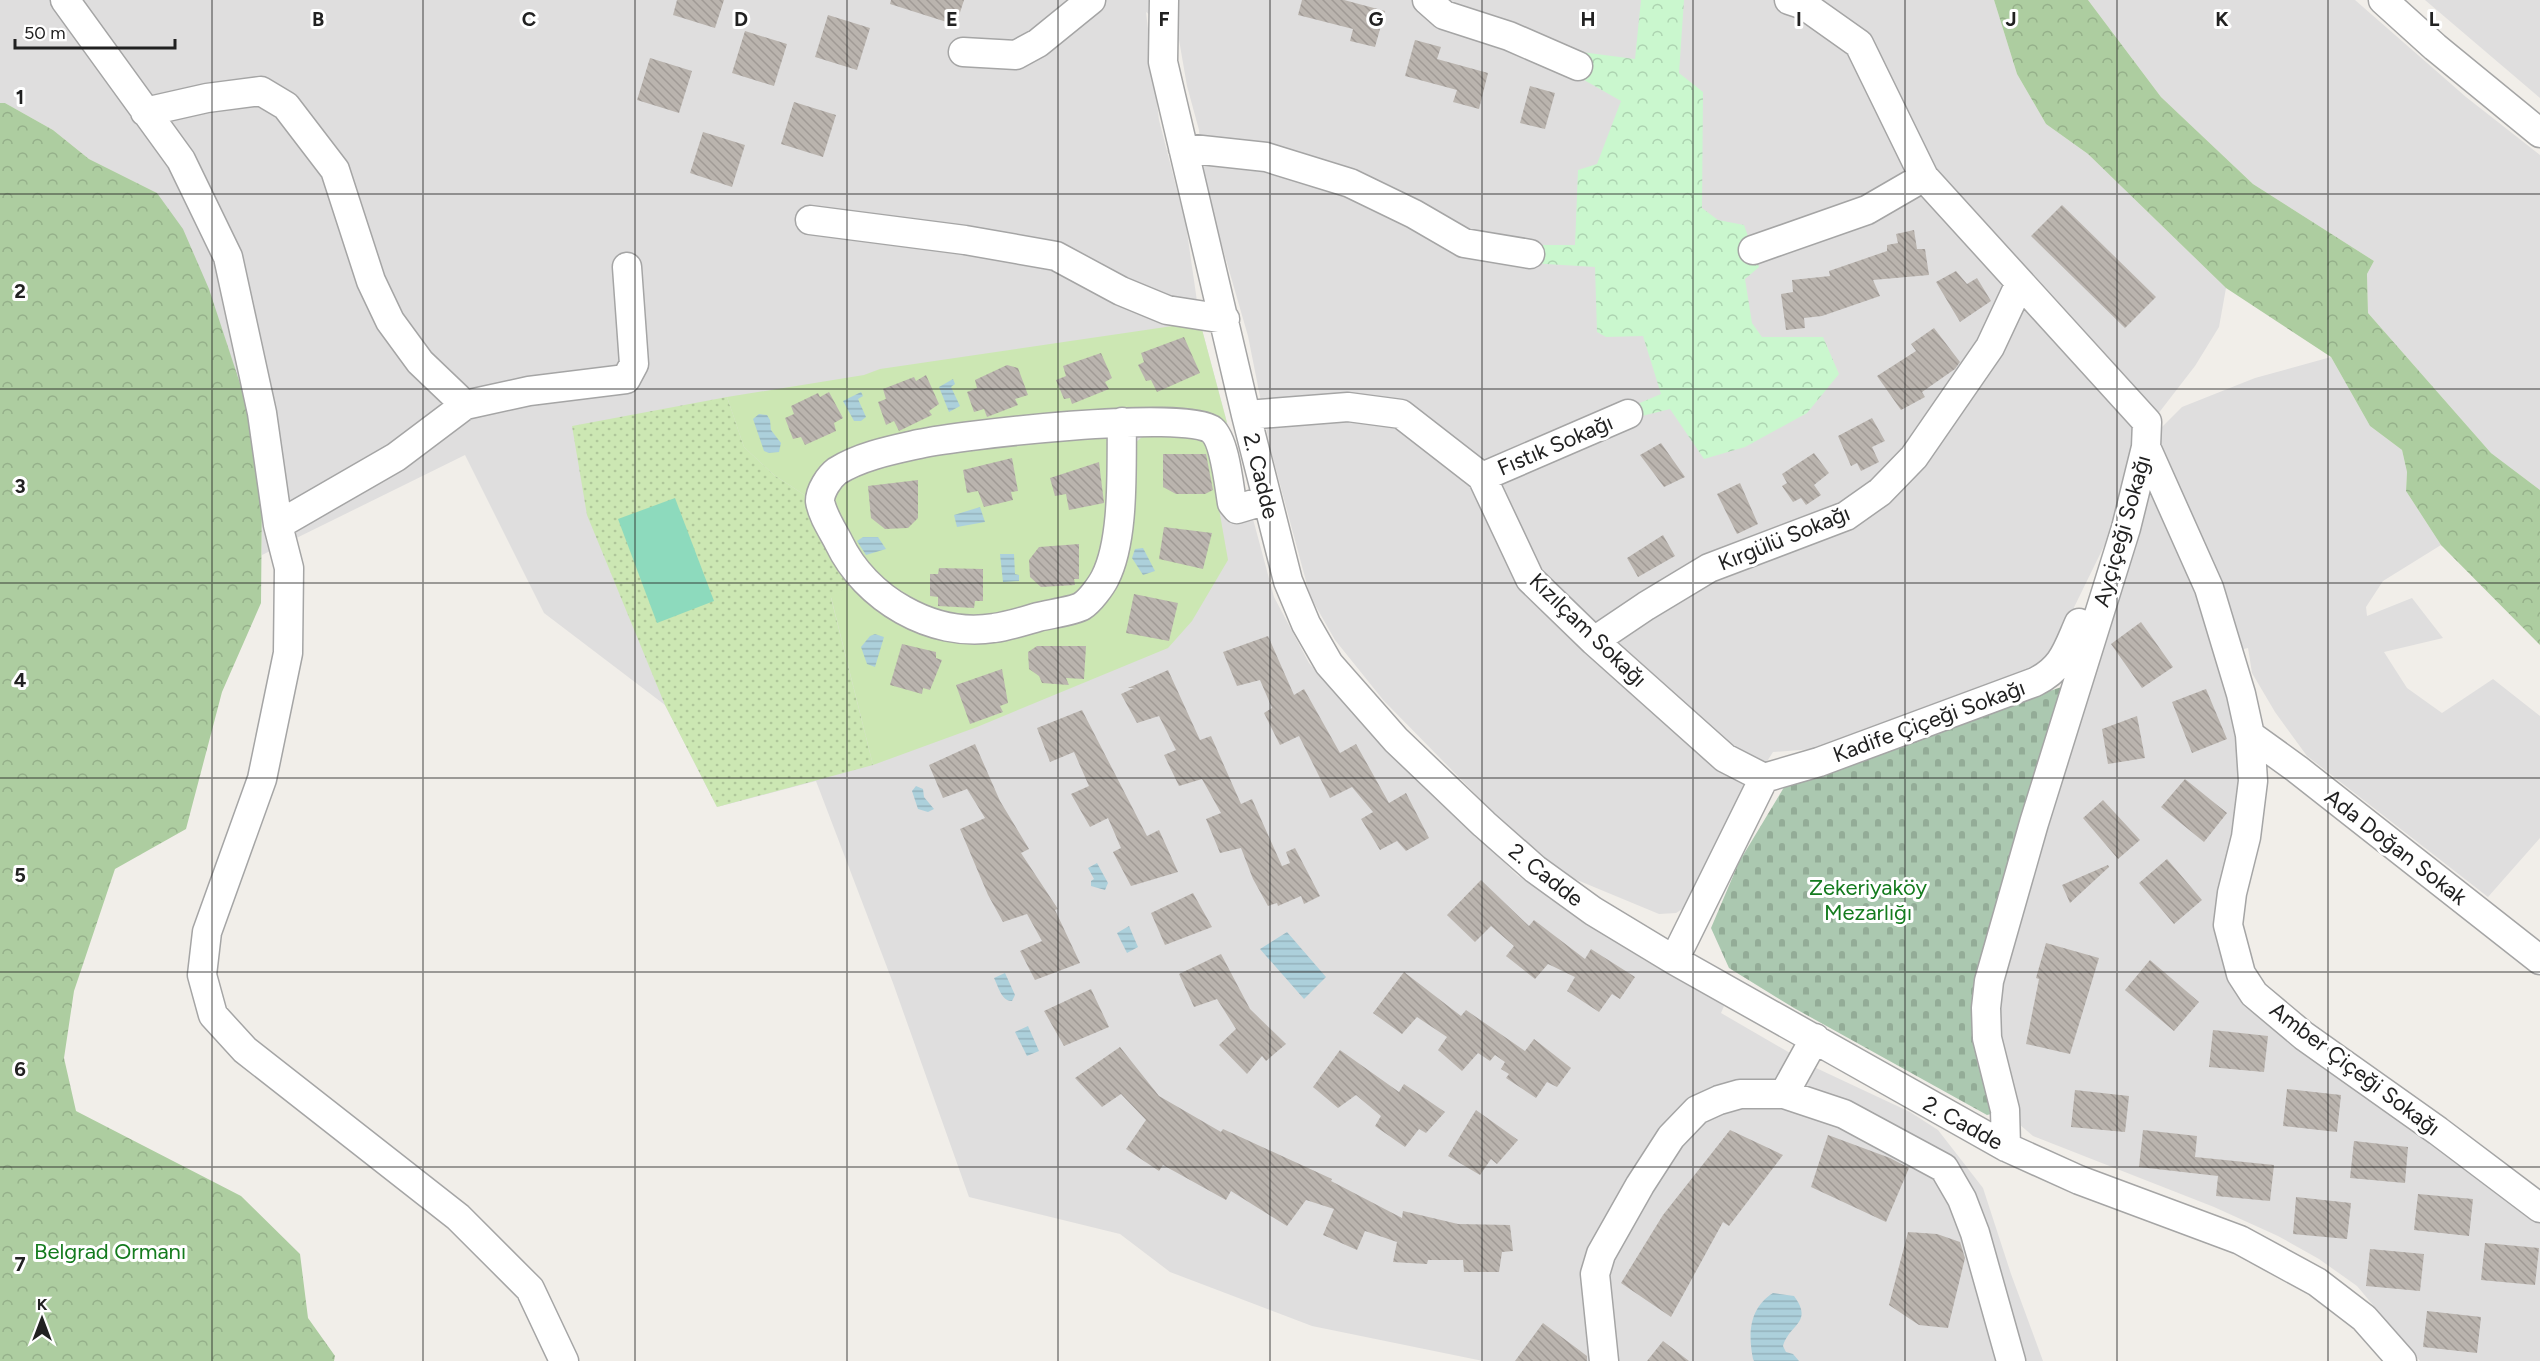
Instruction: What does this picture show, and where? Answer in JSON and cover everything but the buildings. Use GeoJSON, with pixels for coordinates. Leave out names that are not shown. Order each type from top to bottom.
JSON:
{"type":"FeatureCollection","features":[{"type":"Feature","properties":{"kind":"street"},"geometry":{"type":"LineString","coordinates":[[65,0],[181,160],[228,257],[262,413],[278,525],[289,568],[288,653],[262,779],[207,932],[202,975],[213,1015],[245,1050],[458,1217],[530,1289],[564,1361]]}},
{"type":"Feature","properties":{"kind":"street"},"geometry":{"type":"LineString","coordinates":[[963,52],[1016,55],[1038,43],[1091,0]]}},
{"type":"Feature","properties":{"kind":"street","name":"2. Cadde"},"geometry":{"type":"LineString","coordinates":[[1164,0],[1163,62],[1246,415],[1288,581],[1306,624],[1329,664],[1396,740],[1535,869],[1593,911],[1674,960],[2006,1147],[2079,1180],[2240,1240],[2307,1277],[2364,1318],[2402,1361]]}},
{"type":"Feature","properties":{"kind":"street"},"geometry":{"type":"LineString","coordinates":[[1427,0],[1444,15],[1509,36],[1578,66]]}},
{"type":"Feature","properties":{"kind":"street","name":"Ayçiçeği Sokağı"},"geometry":{"type":"LineString","coordinates":[[1789,0],[1804,5],[1859,45],[1924,177],[2147,422],[2146,447],[2126,528],[2009,903],[1989,981],[1986,1008],[1987,1038],[2005,1110],[2006,1147]]}},
{"type":"Feature","properties":{"kind":"street"},"geometry":{"type":"LineString","coordinates":[[2382,0],[2435,47],[2540,133]]}},
{"type":"Feature","properties":{"kind":"street"},"geometry":{"type":"LineString","coordinates":[[145,112],[207,98],[261,91],[286,106],[335,170],[371,282],[390,321],[420,362],[465,405]]}},
{"type":"Feature","properties":{"kind":"street"},"geometry":{"type":"LineString","coordinates":[[1184,148],[1266,158],[1350,183],[1414,214],[1464,243],[1530,255]]}},
{"type":"Feature","properties":{"kind":"street"},"geometry":{"type":"LineString","coordinates":[[1753,249],[1867,210],[1924,177]]}},
{"type":"Feature","properties":{"kind":"street"},"geometry":{"type":"LineString","coordinates":[[810,220],[965,240],[1056,256],[1121,291],[1167,310],[1225,319]]}},
{"type":"Feature","properties":{"kind":"street"},"geometry":{"type":"LineString","coordinates":[[278,525],[396,457],[465,405],[529,391],[626,379],[634,364],[627,267]]}},
{"type":"Feature","properties":{"kind":"street","name":"Kırgülü Sokağı"},"geometry":{"type":"LineString","coordinates":[[1594,641],[1709,567],[1846,516],[1880,492],[1914,457],[1990,347],[2020,283]]}},
{"type":"Feature","properties":{"kind":"street","name":"Kızılçam Sokağı"},"geometry":{"type":"LineString","coordinates":[[1246,415],[1348,407],[1401,414],[1482,477],[1530,579],[1594,641],[1725,758],[1764,777]]}},
{"type":"Feature","properties":{"kind":"street","name":"Fıstık Sokağı"},"geometry":{"type":"LineString","coordinates":[[1482,477],[1628,414]]}},
{"type":"Feature","properties":{"kind":"street"},"geometry":{"type":"LineString","coordinates":[[1122,422],[1121,484],[1115,552],[1104,580],[1082,606],[992,629],[959,627],[926,621],[898,609],[871,587],[848,563],[820,502],[822,490],[835,473],[875,455],[932,442],[1007,432],[1122,422],[1200,424],[1213,431],[1220,445],[1232,503],[1237,509],[1268,500]]}},
{"type":"Feature","properties":{"kind":"street","name":"Amber Çiçeği Sokağı"},"geometry":{"type":"LineString","coordinates":[[2146,447],[2209,588],[2241,694],[2250,735],[2253,781],[2246,837],[2232,893],[2228,925],[2241,974],[2254,994],[2304,1036],[2438,1131],[2540,1208]]}},
{"type":"Feature","properties":{"kind":"street","name":"Kadife Çiçeği Sokağı"},"geometry":{"type":"LineString","coordinates":[[1764,777],[1819,762],[1928,723],[2050,674],[2062,662],[2095,586],[2146,447]]}},
{"type":"Feature","properties":{"kind":"street","name":"Ada Doğan Sokak"},"geometry":{"type":"LineString","coordinates":[[2250,735],[2297,769],[2540,960]]}},
{"type":"Feature","properties":{"kind":"street"},"geometry":{"type":"LineString","coordinates":[[1674,960],[1764,777]]}},
{"type":"Feature","properties":{"kind":"street"},"geometry":{"type":"LineString","coordinates":[[1784,1094],[1815,1038]]}},
{"type":"Feature","properties":{"kind":"street"},"geometry":{"type":"LineString","coordinates":[[1604,1361],[1595,1274],[1601,1254],[1671,1137],[1697,1110],[1740,1094],[1784,1094],[1844,1114],[1944,1168],[1962,1199],[1975,1233],[2011,1361]]}},
{"type":"Feature","properties":{"kind":"shaded area"},"geometry":{"type":"Polygon","coordinates":[[[0,0],[1994,0],[2017,74],[2046,124],[2088,154],[2226,288],[2219,327],[2195,366],[2144,432],[2105,544],[2060,636],[2052,658],[2021,675],[1848,738],[1813,749],[1773,752],[1750,788],[1684,908],[1676,913],[1659,914],[1565,875],[1497,816],[1384,701],[1335,640],[1310,596],[1270,447],[1248,336],[1203,180],[1199,130],[1187,86],[1178,34],[1146,12],[1159,120],[1186,225],[1200,322],[1274,597],[1309,663],[1353,714],[1517,875],[1644,960],[1711,995],[1724,1006],[1721,1013],[1814,1067],[1910,1112],[1938,1130],[1983,1188],[2043,1361],[1483,1361],[1312,1326],[1170,1272],[1120,1234],[969,1197],[893,983],[816,781],[717,807],[665,705],[544,613],[465,455],[262,555],[262,496],[233,363],[221,327],[157,193],[89,159],[53,130],[5,103],[0,103],[0,0]]]}},
{"type":"Feature","properties":{"kind":"shaded area"},"geometry":{"type":"Polygon","coordinates":[[[2088,0],[2355,0],[2466,97],[2540,155],[2540,490],[2491,453],[2368,313],[2367,274],[2374,261],[2253,184],[2161,97],[2088,0]]]}},
{"type":"Feature","properties":{"kind":"shaded area"},"geometry":{"type":"Polygon","coordinates":[[[2425,0],[2540,0],[2540,98],[2425,0]]]}},
{"type":"Feature","properties":{"kind":"shaded area"},"geometry":{"type":"Polygon","coordinates":[[[2331,357],[2370,426],[2402,450],[2407,472],[2406,491],[2441,545],[2383,581],[2366,607],[2367,616],[2412,598],[2443,638],[2384,652],[2407,688],[2442,713],[2493,679],[2540,716],[2540,838],[2488,897],[2307,756],[2275,712],[2252,673],[2248,648],[2218,655],[2240,746],[2234,846],[2215,914],[2217,942],[2228,970],[2540,1217],[2540,1361],[2420,1361],[2357,1286],[2319,1259],[2278,1236],[2214,1207],[2033,1136],[2019,1124],[1996,1040],[1997,1002],[2046,833],[2084,680],[2153,436],[2182,407],[2255,378],[2331,357]]]}},
{"type":"Feature","properties":{"kind":"green space"},"geometry":{"type":"Polygon","coordinates":[[[1641,0],[1684,0],[1679,73],[1703,92],[1702,208],[1718,220],[1744,225],[1759,267],[1745,279],[1752,323],[1762,337],[1823,337],[1839,374],[1807,413],[1745,447],[1704,459],[1670,409],[1630,419],[1628,408],[1661,394],[1643,336],[1606,337],[1597,332],[1595,267],[1530,263],[1530,245],[1575,245],[1578,170],[1597,164],[1621,101],[1577,76],[1581,52],[1635,59],[1641,0]]]}},
{"type":"Feature","properties":{"kind":"green space"},"geometry":{"type":"Polygon","coordinates":[[[1994,0],[2088,0],[2161,97],[2253,184],[2374,261],[2367,274],[2368,313],[2491,453],[2540,490],[2540,645],[2441,545],[2406,491],[2407,472],[2402,450],[2370,426],[2331,357],[2226,288],[2088,154],[2046,124],[2017,74],[1994,0]]]}},
{"type":"Feature","properties":{"kind":"green space","name":"Belgrad Ormanı"},"geometry":{"type":"Polygon","coordinates":[[[0,103],[5,103],[53,130],[89,159],[157,193],[183,229],[209,289],[253,423],[262,496],[261,603],[222,692],[186,829],[115,869],[74,991],[64,1058],[76,1111],[241,1196],[300,1254],[308,1318],[335,1356],[334,1361],[0,1361],[0,103]]]}},
{"type":"Feature","properties":{"kind":"green space"},"geometry":{"type":"Polygon","coordinates":[[[1200,322],[1227,423],[1204,416],[1177,412],[816,477],[806,496],[774,475],[744,447],[727,397],[864,375],[880,369],[1200,322]]]}},
{"type":"Feature","properties":{"kind":"green space"},"geometry":{"type":"Polygon","coordinates":[[[727,397],[744,447],[774,475],[806,496],[829,554],[852,584],[831,598],[873,765],[717,807],[665,705],[587,515],[572,426],[727,397]]]}},
{"type":"Feature","properties":{"kind":"green space"},"geometry":{"type":"Polygon","coordinates":[[[1106,435],[1112,441],[1103,565],[1073,598],[983,622],[903,601],[873,574],[835,514],[834,488],[838,479],[925,453],[1106,435]]]}},
{"type":"Feature","properties":{"kind":"green space"},"geometry":{"type":"Polygon","coordinates":[[[1195,436],[1215,447],[1220,484],[1219,509],[1228,560],[1192,621],[1168,648],[977,727],[873,765],[831,597],[852,584],[918,627],[1090,613],[1109,599],[1117,580],[1134,444],[1142,437],[1195,436]]]}},
{"type":"Feature","properties":{"kind":"green space"},"geometry":{"type":"Polygon","coordinates":[[[675,498],[714,601],[657,623],[618,519],[675,498]]]}},
{"type":"Feature","properties":{"kind":"green space","name":"Zekeriyaköy Mezarlığı"},"geometry":{"type":"Polygon","coordinates":[[[2067,685],[1974,1002],[1999,1112],[1987,1115],[1794,1008],[1729,968],[1711,928],[1739,862],[1786,784],[2067,685]]]}},
{"type":"Feature","properties":{"kind":"water"},"geometry":{"type":"Polygon","coordinates":[[[953,379],[955,384],[951,387],[960,406],[949,412],[939,387],[953,379]]]}},
{"type":"Feature","properties":{"kind":"water"},"geometry":{"type":"Polygon","coordinates":[[[861,392],[863,396],[858,399],[866,417],[861,421],[854,421],[843,401],[861,392]]]}},
{"type":"Feature","properties":{"kind":"water"},"geometry":{"type":"Polygon","coordinates":[[[759,414],[767,415],[770,420],[771,430],[781,443],[779,452],[764,451],[753,419],[759,414]]]}},
{"type":"Feature","properties":{"kind":"water"},"geometry":{"type":"Polygon","coordinates":[[[980,507],[985,522],[957,527],[954,515],[980,507]]]}},
{"type":"Feature","properties":{"kind":"water"},"geometry":{"type":"Polygon","coordinates":[[[863,537],[878,537],[886,549],[866,555],[857,541],[863,537]]]}},
{"type":"Feature","properties":{"kind":"water"},"geometry":{"type":"Polygon","coordinates":[[[1143,548],[1155,571],[1143,575],[1132,558],[1135,549],[1143,548]]]}},
{"type":"Feature","properties":{"kind":"water"},"geometry":{"type":"Polygon","coordinates":[[[1000,554],[1014,554],[1015,574],[1019,575],[1019,581],[1003,582],[1000,554]]]}},
{"type":"Feature","properties":{"kind":"water"},"geometry":{"type":"Polygon","coordinates":[[[875,634],[884,637],[875,667],[867,664],[861,647],[870,636],[875,634]]]}},
{"type":"Feature","properties":{"kind":"water"},"geometry":{"type":"Polygon","coordinates":[[[916,786],[923,789],[924,797],[934,809],[928,812],[918,809],[912,791],[916,786]]]}},
{"type":"Feature","properties":{"kind":"water"},"geometry":{"type":"Polygon","coordinates":[[[1097,863],[1108,883],[1105,890],[1091,886],[1091,881],[1094,879],[1088,868],[1097,863]]]}},
{"type":"Feature","properties":{"kind":"water"},"geometry":{"type":"Polygon","coordinates":[[[1129,926],[1138,947],[1127,953],[1117,933],[1129,926]]]}},
{"type":"Feature","properties":{"kind":"water"},"geometry":{"type":"Polygon","coordinates":[[[1287,932],[1326,977],[1304,999],[1260,949],[1287,932]]]}},
{"type":"Feature","properties":{"kind":"water"},"geometry":{"type":"Polygon","coordinates":[[[1005,973],[1015,995],[1012,1001],[1003,996],[994,978],[1005,973]]]}},
{"type":"Feature","properties":{"kind":"water"},"geometry":{"type":"Polygon","coordinates":[[[1028,1026],[1039,1051],[1027,1056],[1015,1032],[1028,1026]]]}},
{"type":"Feature","properties":{"kind":"water"},"geometry":{"type":"Polygon","coordinates":[[[1773,1293],[1794,1296],[1800,1305],[1801,1318],[1783,1346],[1786,1352],[1793,1354],[1799,1361],[1754,1361],[1753,1359],[1752,1322],[1759,1306],[1773,1293]]]}}]}
